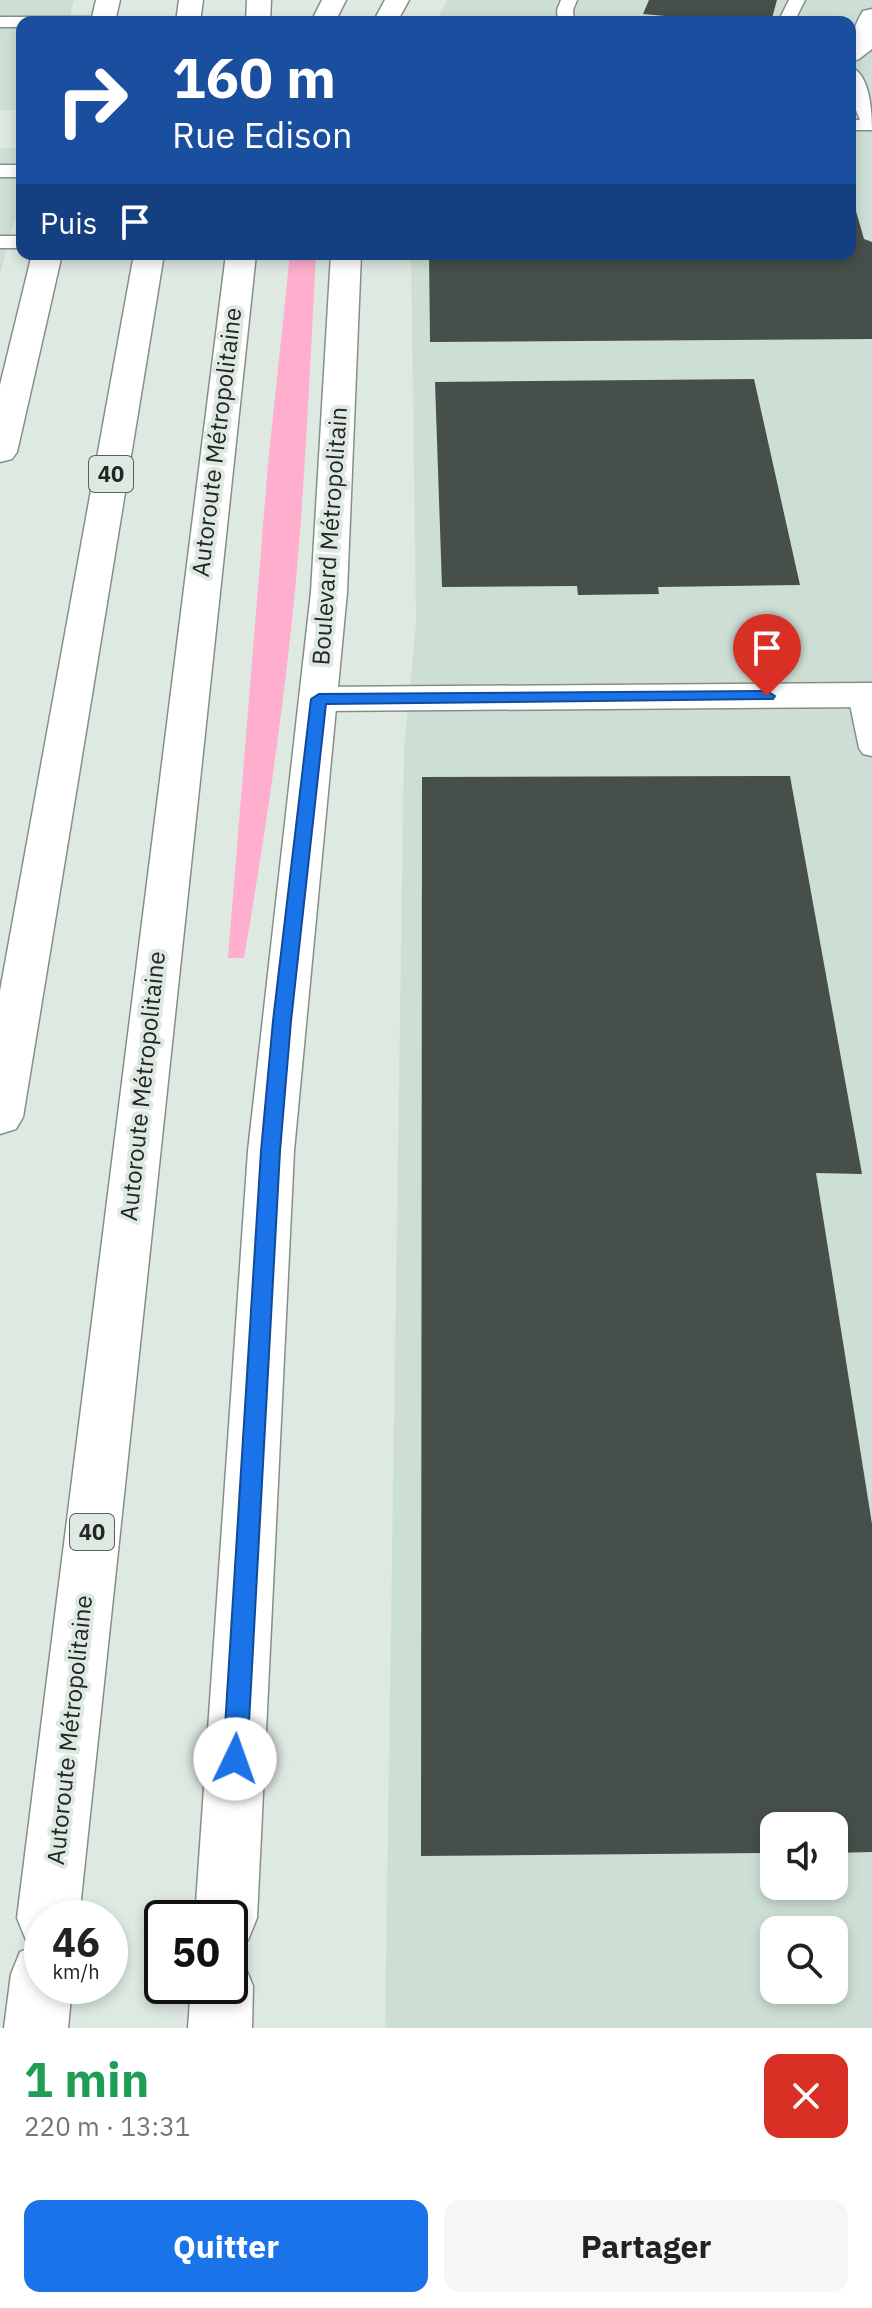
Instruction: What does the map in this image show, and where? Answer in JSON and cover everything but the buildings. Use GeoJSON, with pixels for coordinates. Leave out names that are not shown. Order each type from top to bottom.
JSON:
{"type":"FeatureCollection","features":[{"type":"Feature","properties":{"kind":"main road"},"geometry":{"type":"LineString","coordinates":[[856,49],[865,42],[872,16]]}},
{"type":"Feature","properties":{"kind":"main road"},"geometry":{"type":"LineString","coordinates":[[2,435],[46,260]]}},
{"type":"Feature","properties":{"kind":"main road","name":"40"},"geometry":{"type":"LineString","coordinates":[[0,1117],[148,260]]}},
{"type":"Feature","properties":{"kind":"main road","name":"Autoroute Métropolitaine"},"geometry":{"type":"LineString","coordinates":[[50,1900],[240,260]]}},
{"type":"Feature","properties":{"kind":"main road","name":"Boulevard Métropolitain"},"geometry":{"type":"LineString","coordinates":[[227,1900],[271,1151],[282,1021],[329,592],[346,260]]}},
{"type":"Feature","properties":{"kind":"main road"},"geometry":{"type":"LineString","coordinates":[[319,699],[867,695]]}},
{"type":"Feature","properties":{"kind":"main road"},"geometry":{"type":"LineString","coordinates":[[36,2028],[39,2004]]}},
{"type":"Feature","properties":{"kind":"main road"},"geometry":{"type":"LineString","coordinates":[[220,2028],[221,2004]]}},
{"type":"Feature","properties":{"kind":"lane"},"geometry":{"type":"LineString","coordinates":[[856,86],[872,125]]}},
{"type":"Feature","properties":{"kind":"lane"},"geometry":{"type":"LineString","coordinates":[[867,695],[872,748]]}},
{"type":"Feature","properties":{"kind":"shaded area"},"geometry":{"type":"Polygon","coordinates":[[[0,0],[74,0],[70,16],[16,16],[16,110],[0,110],[0,0]]]}},
{"type":"Feature","properties":{"kind":"shaded area"},"geometry":{"type":"Polygon","coordinates":[[[447,0],[872,0],[872,2028],[385,2028],[404,748],[416,623],[411,260],[856,260],[856,16],[439,16],[447,0]]]}},
{"type":"Feature","properties":{"kind":"shaded area"},"geometry":{"type":"Polygon","coordinates":[[[0,148],[16,148],[16,215],[0,274],[0,148]]]}},
{"type":"Feature","properties":{"kind":"shaded area"},"geometry":{"type":"Polygon","coordinates":[[[289,260],[316,260],[305,463],[290,639],[277,746],[244,958],[228,958],[268,464],[289,260]]]}},
{"type":"Feature","properties":{"kind":"route"},"geometry":{"type":"LineString","coordinates":[[235,1759],[271,1151],[282,1021],[319,699],[767,696]]}}]}
